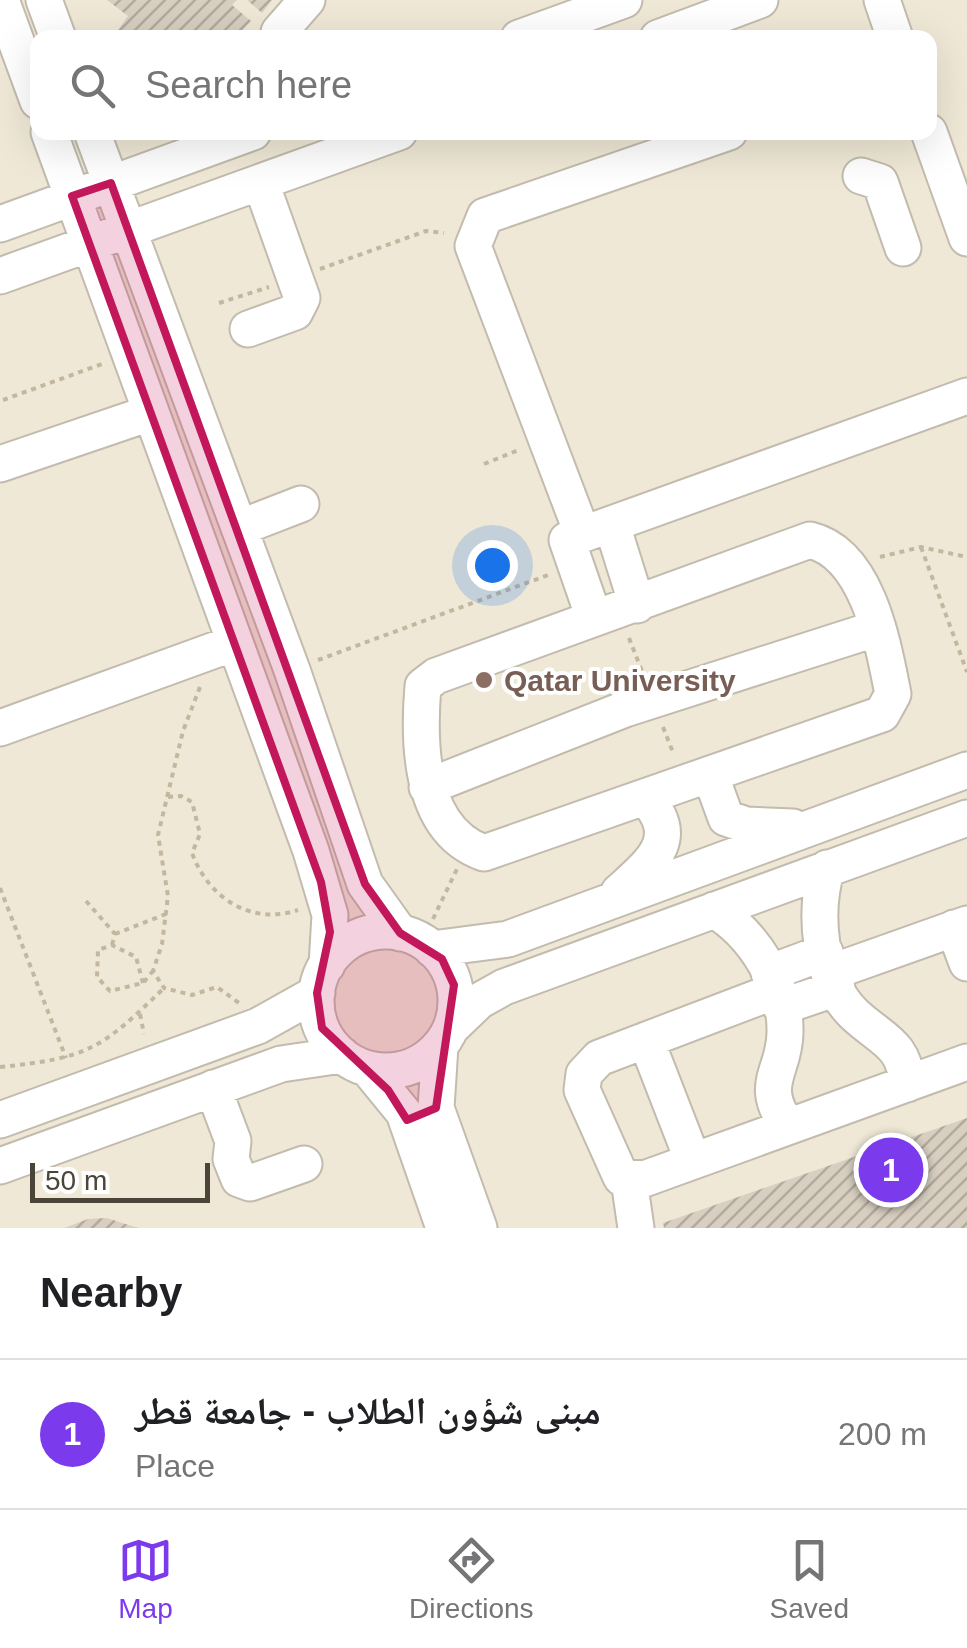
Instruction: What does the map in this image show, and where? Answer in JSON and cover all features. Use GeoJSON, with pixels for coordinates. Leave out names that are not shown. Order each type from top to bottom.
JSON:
{"type":"FeatureCollection","features":[{"type":"Feature","properties":{"kind":"street"},"geometry":{"type":"LineString","coordinates":[[1,0],[30,79]]}},
{"type":"Feature","properties":{"kind":"street"},"geometry":{"type":"LineString","coordinates":[[44,0],[55,30]]}},
{"type":"Feature","properties":{"kind":"street"},"geometry":{"type":"LineString","coordinates":[[281,30],[307,0]]}},
{"type":"Feature","properties":{"kind":"street"},"geometry":{"type":"LineString","coordinates":[[541,30],[624,0]]}},
{"type":"Feature","properties":{"kind":"street"},"geometry":{"type":"LineString","coordinates":[[679,30],[760,0]]}},
{"type":"Feature","properties":{"kind":"street"},"geometry":{"type":"LineString","coordinates":[[882,0],[892,30]]}},
{"type":"Feature","properties":{"kind":"street"},"geometry":{"type":"LineString","coordinates":[[52,140],[326,900],[330,932],[322,979],[322,1028],[355,1062],[422,1114],[446,1146],[479,1228]]}},
{"type":"Feature","properties":{"kind":"street"},"geometry":{"type":"LineString","coordinates":[[95,140],[292,670],[366,884],[454,985],[446,1037],[422,1114],[444,1228]]}},
{"type":"Feature","properties":{"kind":"street"},"geometry":{"type":"LineString","coordinates":[[0,224],[231,140]]}},
{"type":"Feature","properties":{"kind":"street"},"geometry":{"type":"LineString","coordinates":[[0,276],[378,140]]}},
{"type":"Feature","properties":{"kind":"street"},"geometry":{"type":"LineString","coordinates":[[617,611],[584,541],[473,246],[474,235],[486,216],[706,140]]}},
{"type":"Feature","properties":{"kind":"street"},"geometry":{"type":"LineString","coordinates":[[932,140],[967,238]]}},
{"type":"Feature","properties":{"kind":"street"},"geometry":{"type":"LineString","coordinates":[[861,176],[880,182],[904,248]]}},
{"type":"Feature","properties":{"kind":"street"},"geometry":{"type":"LineString","coordinates":[[248,329],[296,312],[302,298],[298,277],[260,183]]}},
{"type":"Feature","properties":{"kind":"street"},"geometry":{"type":"LineString","coordinates":[[111,307],[152,292]]}},
{"type":"Feature","properties":{"kind":"street"},"geometry":{"type":"LineString","coordinates":[[584,541],[967,396]]}},
{"type":"Feature","properties":{"kind":"street"},"geometry":{"type":"LineString","coordinates":[[0,464],[150,413]]}},
{"type":"Feature","properties":{"kind":"street"},"geometry":{"type":"LineString","coordinates":[[180,494],[199,484],[221,480]]}},
{"type":"Feature","properties":{"kind":"street"},"geometry":{"type":"LineString","coordinates":[[239,528],[302,504]]}},
{"type":"Feature","properties":{"kind":"street"},"geometry":{"type":"LineString","coordinates":[[810,540],[830,545],[850,568],[878,628],[893,694],[882,714],[484,853],[468,847],[449,830],[427,786],[419,729],[422,686],[436,676],[810,540]]}},
{"type":"Feature","properties":{"kind":"street"},"geometry":{"type":"LineString","coordinates":[[584,541],[617,611]]}},
{"type":"Feature","properties":{"kind":"street"},"geometry":{"type":"LineString","coordinates":[[427,786],[653,700],[878,628]]}},
{"type":"Feature","properties":{"kind":"street"},"geometry":{"type":"LineString","coordinates":[[0,728],[234,643]]}},
{"type":"Feature","properties":{"kind":"street"},"geometry":{"type":"LineString","coordinates":[[0,1120],[258,1026],[322,979],[358,938],[489,944],[967,770]]}},
{"type":"Feature","properties":{"kind":"street"},"geometry":{"type":"LineString","coordinates":[[697,778],[726,818],[770,828],[818,826]]}},
{"type":"Feature","properties":{"kind":"street"},"geometry":{"type":"LineString","coordinates":[[608,903],[662,847],[664,828],[658,812],[645,797]]}},
{"type":"Feature","properties":{"kind":"street"},"geometry":{"type":"LineString","coordinates":[[0,1166],[281,1064],[355,1062],[408,1068],[446,1037],[479,1001],[504,988],[967,818]]}},
{"type":"Feature","properties":{"kind":"street"},"geometry":{"type":"LineString","coordinates":[[309,846],[348,834]]}},
{"type":"Feature","properties":{"kind":"street"},"geometry":{"type":"LineString","coordinates":[[826,868],[819,902],[831,971],[852,1012],[893,1042],[904,1062],[907,1084]]}},
{"type":"Feature","properties":{"kind":"street"},"geometry":{"type":"LineString","coordinates":[[714,910],[747,936],[775,990],[784,1042],[772,1092],[788,1126]]}},
{"type":"Feature","properties":{"kind":"street"},"geometry":{"type":"LineString","coordinates":[[636,1228],[628,1180],[616,1171],[582,1082],[588,1067],[599,1058],[775,990],[961,926],[967,962]]}},
{"type":"Feature","properties":{"kind":"street"},"geometry":{"type":"LineString","coordinates":[[646,1040],[692,1161]]}},
{"type":"Feature","properties":{"kind":"street"},"geometry":{"type":"LineString","coordinates":[[628,1180],[692,1161],[967,1062]]}},
{"type":"Feature","properties":{"kind":"street"},"geometry":{"type":"LineString","coordinates":[[205,1092],[217,1147],[232,1159],[237,1176],[246,1182],[304,1164]]}},
{"type":"Feature","properties":{"kind":"path"},"geometry":{"type":"LineString","coordinates":[[218,304],[426,232],[474,235]]}},
{"type":"Feature","properties":{"kind":"path"},"geometry":{"type":"LineString","coordinates":[[4,400],[128,354]]}},
{"type":"Feature","properties":{"kind":"path"},"geometry":{"type":"LineString","coordinates":[[484,464],[547,438]]}},
{"type":"Feature","properties":{"kind":"path"},"geometry":{"type":"LineString","coordinates":[[292,670],[584,541]]}},
{"type":"Feature","properties":{"kind":"path"},"geometry":{"type":"LineString","coordinates":[[850,568],[921,547],[967,557]]}},
{"type":"Feature","properties":{"kind":"path"},"geometry":{"type":"LineString","coordinates":[[921,547],[967,672]]}},
{"type":"Feature","properties":{"kind":"path"},"geometry":{"type":"LineString","coordinates":[[617,611],[653,700],[697,778]]}},
{"type":"Feature","properties":{"kind":"path"},"geometry":{"type":"LineString","coordinates":[[144,983],[136,957],[112,945],[98,950],[97,977],[110,991],[144,983],[153,971],[166,914],[158,835],[183,730],[200,686]]}},
{"type":"Feature","properties":{"kind":"path"},"geometry":{"type":"LineString","coordinates":[[167,798],[181,796],[192,802],[200,834],[192,853],[199,873],[232,908],[288,913],[326,900]]}},
{"type":"Feature","properties":{"kind":"path"},"geometry":{"type":"LineString","coordinates":[[418,941],[468,847]]}},
{"type":"Feature","properties":{"kind":"path"},"geometry":{"type":"LineString","coordinates":[[0,888],[66,1058]]}},
{"type":"Feature","properties":{"kind":"path"},"geometry":{"type":"LineString","coordinates":[[86,901],[116,934]]}},
{"type":"Feature","properties":{"kind":"path"},"geometry":{"type":"LineString","coordinates":[[112,945],[116,934],[166,914]]}},
{"type":"Feature","properties":{"kind":"path"},"geometry":{"type":"LineString","coordinates":[[153,971],[164,988],[192,995],[217,987],[236,1000],[258,1026]]}},
{"type":"Feature","properties":{"kind":"path"},"geometry":{"type":"LineString","coordinates":[[0,1067],[84,1054],[122,1029],[164,988]]}},
{"type":"Feature","properties":{"kind":"highlighted area"},"geometry":{"type":"Polygon","coordinates":[[[111,183],[365,884],[400,933],[442,959],[454,985],[436,1108],[407,1120],[388,1090],[322,1028],[317,993],[330,932],[321,882],[72,196],[111,183]]]}},
{"type":"Feature","properties":{"kind":"shaded area","name":"Qatar University"},"geometry":{"type":"Polygon","coordinates":[[[0,0],[967,0],[967,1228],[0,1228],[0,0]]]}},
{"type":"Feature","properties":{"kind":"building"},"geometry":{"type":"Polygon","coordinates":[[[107,0],[237,0],[232,5],[251,21],[243,30],[118,30],[128,16],[107,0]]]}},
{"type":"Feature","properties":{"kind":"building"},"geometry":{"type":"Polygon","coordinates":[[[247,0],[272,0],[262,13],[247,0]]]}},
{"type":"Feature","properties":{"kind":"building"},"geometry":{"type":"Polygon","coordinates":[[[967,1118],[967,1228],[664,1228],[663,1223],[967,1118]]]}},
{"type":"Feature","properties":{"kind":"building"},"geometry":{"type":"Polygon","coordinates":[[[107,1218],[138,1228],[64,1228],[88,1219],[107,1218]]]}},
{"type":"Feature","properties":{"kind":"place","name":"Qatar University"},"geometry":{"type":"Point","coordinates":[484,680]}},
{"type":"Feature","properties":{"kind":"place","name":"مبنى شؤون الطلاب - جامعة قطر"},"geometry":{"type":"Point","coordinates":[891,1170]}}]}
